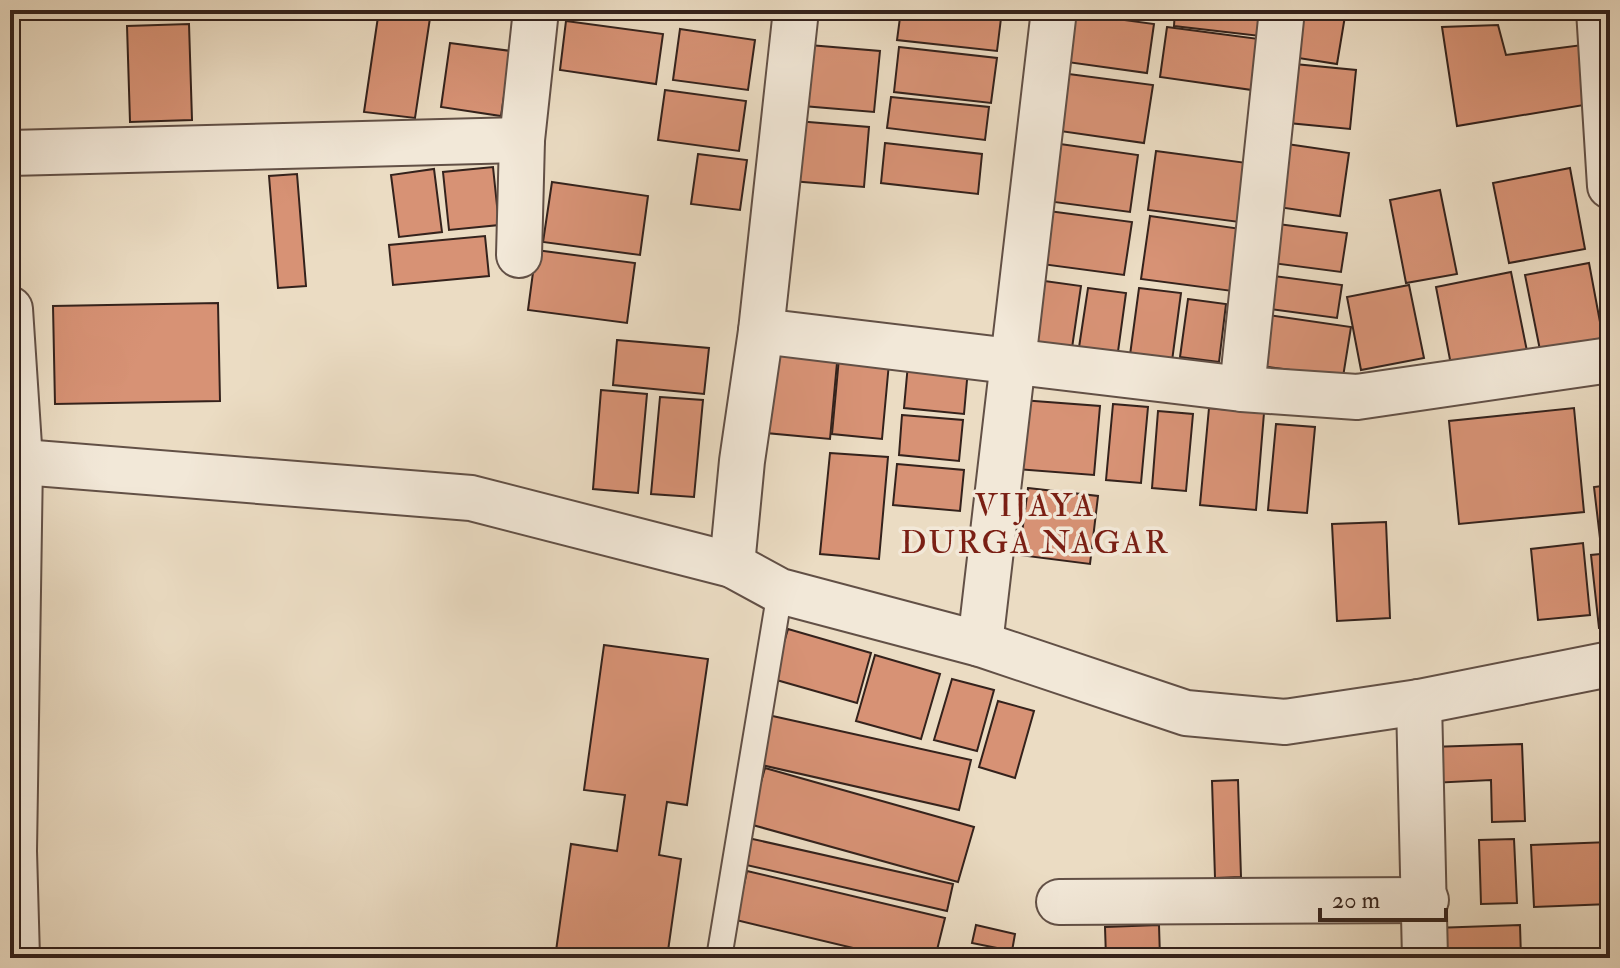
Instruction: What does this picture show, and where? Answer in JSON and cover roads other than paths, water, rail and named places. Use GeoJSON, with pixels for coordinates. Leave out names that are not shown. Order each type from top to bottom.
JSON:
{"type":"FeatureCollection","features":[{"type":"Feature","properties":{"kind":"street"},"geometry":{"type":"LineString","coordinates":[[519,255],[522,140],[536,10]]}},
{"type":"Feature","properties":{"kind":"street"},"geometry":{"type":"LineString","coordinates":[[732,565],[796,10]]}},
{"type":"Feature","properties":{"kind":"street"},"geometry":{"type":"LineString","coordinates":[[980,644],[1054,10]]}},
{"type":"Feature","properties":{"kind":"street"},"geometry":{"type":"LineString","coordinates":[[1242,389],[1282,10]]}},
{"type":"Feature","properties":{"kind":"street"},"geometry":{"type":"LineString","coordinates":[[1599,10],[1610,186]]}},
{"type":"Feature","properties":{"kind":"street"},"geometry":{"type":"LineString","coordinates":[[10,153],[522,140]]}},
{"type":"Feature","properties":{"kind":"street"},"geometry":{"type":"LineString","coordinates":[[10,309],[15,461],[14,851],[17,958]]}},
{"type":"Feature","properties":{"kind":"street"},"geometry":{"type":"LineString","coordinates":[[761,331],[1242,389],[1357,397],[1610,360]]}},
{"type":"Feature","properties":{"kind":"street"},"geometry":{"type":"LineString","coordinates":[[15,461],[471,498],[732,565],[780,591],[980,644],[1186,713],[1285,722],[1419,702],[1610,664]]}},
{"type":"Feature","properties":{"kind":"street"},"geometry":{"type":"LineString","coordinates":[[1419,702],[1425,958]]}},
{"type":"Feature","properties":{"kind":"street"},"geometry":{"type":"LineString","coordinates":[[1059,902],[1426,900]]}},
{"type":"Feature","properties":{"kind":"lane"},"geometry":{"type":"LineString","coordinates":[[719,958],[780,591]]}},
{"type":"Feature","properties":{"kind":"district","name":"VIJAYA DURGA NAGAR"},"geometry":{"type":"Point","coordinates":[1035,524]}}]}
